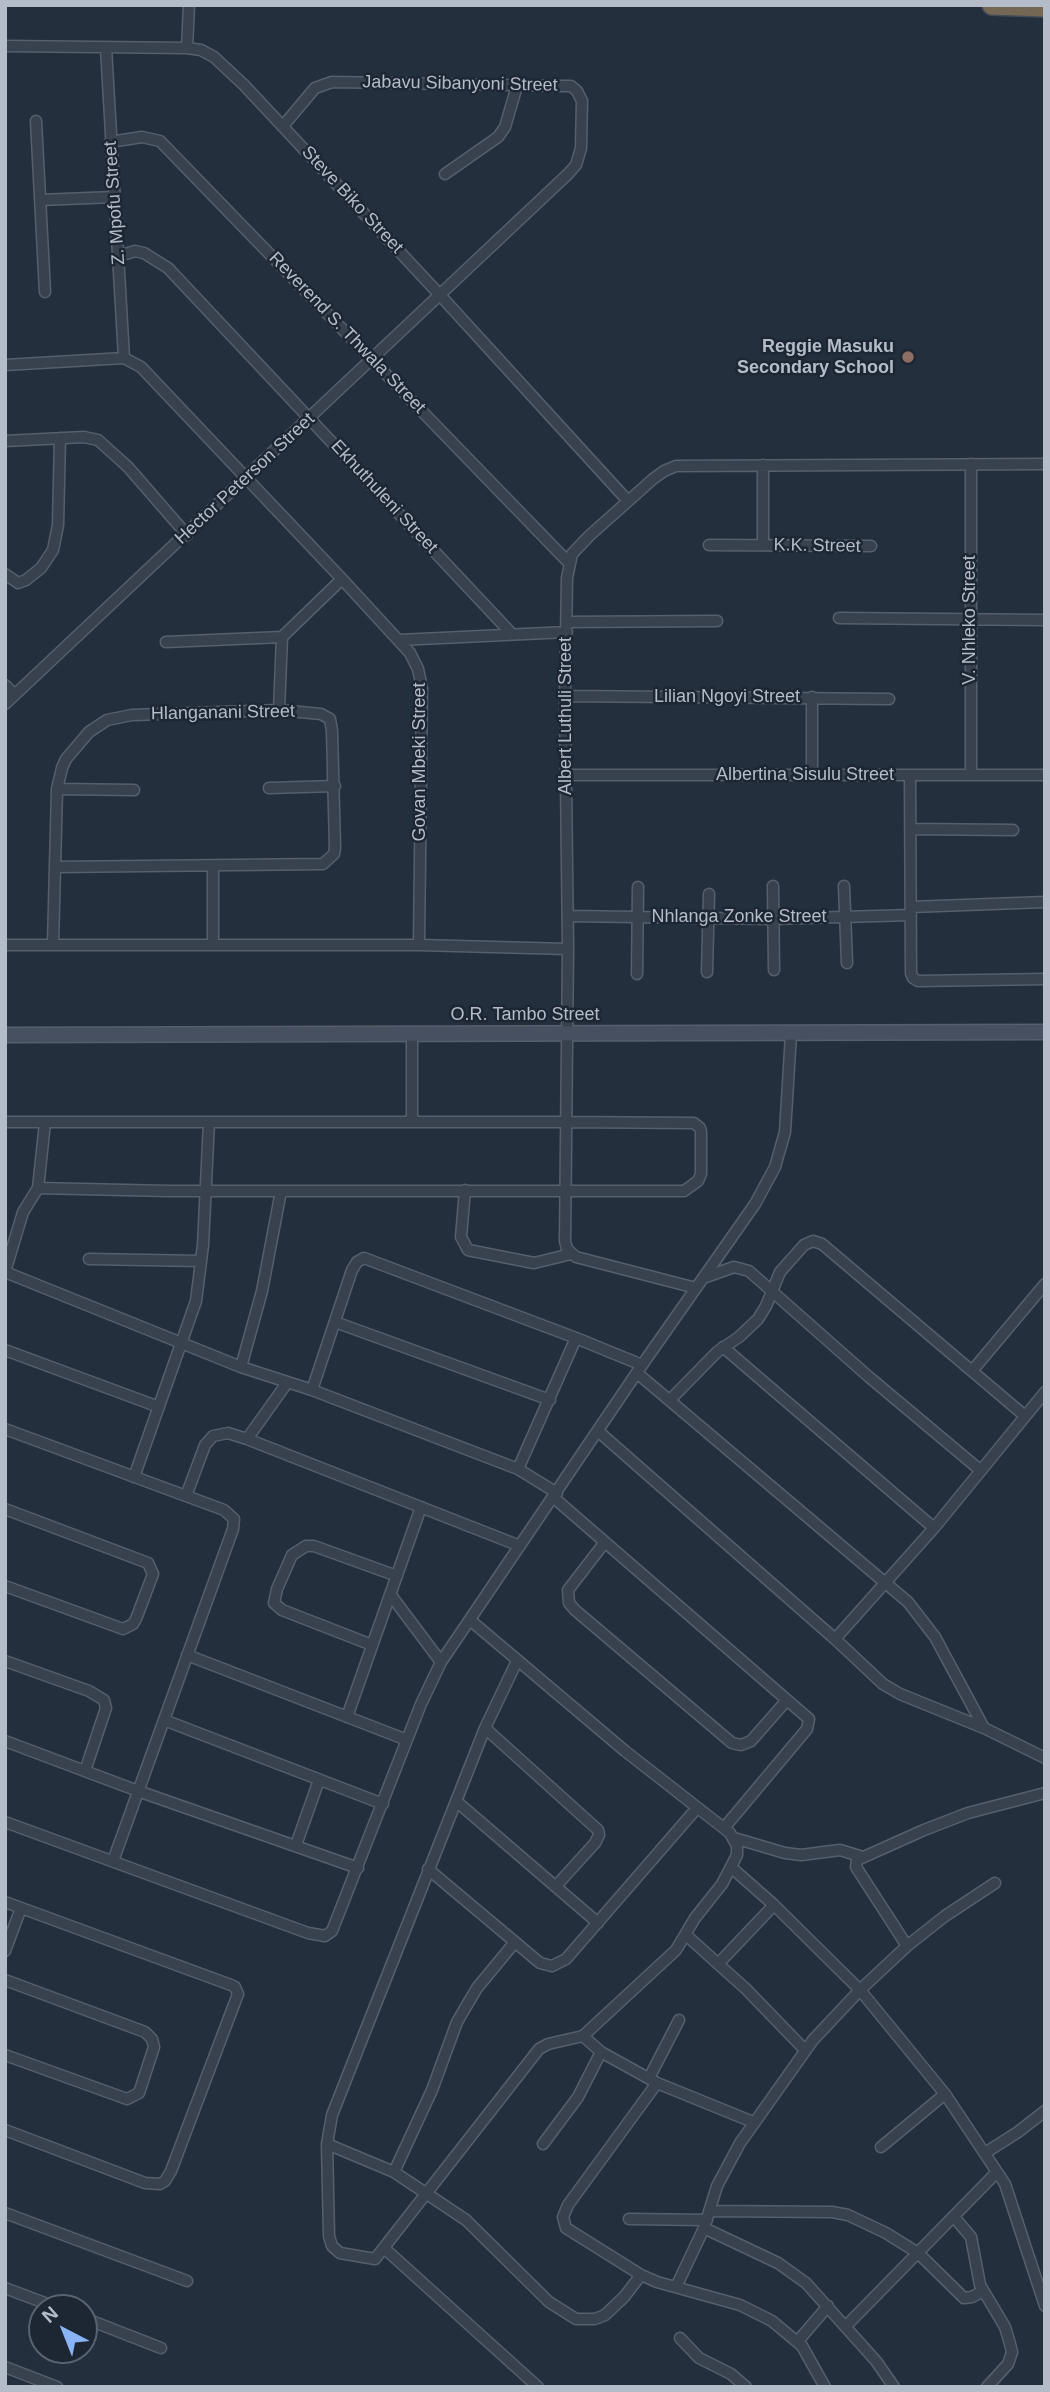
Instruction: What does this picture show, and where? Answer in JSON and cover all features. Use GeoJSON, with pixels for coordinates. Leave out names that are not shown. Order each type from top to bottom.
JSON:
{"type":"FeatureCollection","features":[{"type":"Feature","properties":{"kind":"highway"},"geometry":{"type":"LineString","coordinates":[[992,5],[1045,7]]}},
{"type":"Feature","properties":{"kind":"street"},"geometry":{"type":"LineString","coordinates":[[187,48],[189,5]]}},
{"type":"Feature","properties":{"kind":"street","name":"Steve Biko Street"},"geometry":{"type":"LineString","coordinates":[[5,46],[187,48],[201,50],[223,64],[439,294],[628,502]]}},
{"type":"Feature","properties":{"kind":"street","name":"Z. Mpofu Street"},"geometry":{"type":"LineString","coordinates":[[106,48],[124,358]]}},
{"type":"Feature","properties":{"kind":"street","name":"Jabavu Sibanyoni Street"},"geometry":{"type":"LineString","coordinates":[[283,126],[315,88],[326,83],[571,86],[582,100],[581,148],[576,165],[484,252]]}},
{"type":"Feature","properties":{"kind":"street"},"geometry":{"type":"LineString","coordinates":[[445,174],[498,137],[505,127],[517,86]]}},
{"type":"Feature","properties":{"kind":"street"},"geometry":{"type":"LineString","coordinates":[[36,121],[45,292]]}},
{"type":"Feature","properties":{"kind":"street","name":"Reverend S. Thwala Street"},"geometry":{"type":"LineString","coordinates":[[110,142],[142,136],[160,141],[569,563]]}},
{"type":"Feature","properties":{"kind":"street"},"geometry":{"type":"LineString","coordinates":[[40,200],[114,197]]}},
{"type":"Feature","properties":{"kind":"street","name":"Ekhuthuleni Street"},"geometry":{"type":"LineString","coordinates":[[119,256],[135,251],[144,253],[167,268],[512,634]]}},
{"type":"Feature","properties":{"kind":"street","name":"Hector Peterson Street"},"geometry":{"type":"LineString","coordinates":[[5,704],[247,479],[484,252]]}},
{"type":"Feature","properties":{"kind":"street"},"geometry":{"type":"LineString","coordinates":[[5,365],[124,358]]}},
{"type":"Feature","properties":{"kind":"street","name":"Govan Mbeki Street"},"geometry":{"type":"LineString","coordinates":[[124,358],[147,372],[399,640],[416,662],[421,681],[419,945]]}},
{"type":"Feature","properties":{"kind":"street"},"geometry":{"type":"LineString","coordinates":[[5,574],[18,583],[26,580],[41,568],[53,550],[58,525],[60,438]]}},
{"type":"Feature","properties":{"kind":"street"},"geometry":{"type":"LineString","coordinates":[[5,441],[92,438],[103,443],[128,467],[187,535]]}},
{"type":"Feature","properties":{"kind":"street","name":"V. Nhleko Street"},"geometry":{"type":"LineString","coordinates":[[971,464],[971,775]]}},
{"type":"Feature","properties":{"kind":"street"},"geometry":{"type":"LineString","coordinates":[[569,563],[577,548],[663,471],[676,466],[1045,464]]}},
{"type":"Feature","properties":{"kind":"street","name":"K.K. Street"},"geometry":{"type":"LineString","coordinates":[[763,465],[763,545]]}},
{"type":"Feature","properties":{"kind":"street","name":"K.K. Street"},"geometry":{"type":"LineString","coordinates":[[709,545],[871,546]]}},
{"type":"Feature","properties":{"kind":"street","name":"Albert Luthuli Street"},"geometry":{"type":"LineString","coordinates":[[569,563],[565,696],[568,1034],[564,1190],[565,1241],[571,1254]]}},
{"type":"Feature","properties":{"kind":"street"},"geometry":{"type":"LineString","coordinates":[[166,642],[282,636],[342,579]]}},
{"type":"Feature","properties":{"kind":"street"},"geometry":{"type":"LineString","coordinates":[[839,618],[1045,620]]}},
{"type":"Feature","properties":{"kind":"street"},"geometry":{"type":"LineString","coordinates":[[399,640],[512,634],[567,627],[717,621]]}},
{"type":"Feature","properties":{"kind":"street"},"geometry":{"type":"LineString","coordinates":[[279,710],[282,636]]}},
{"type":"Feature","properties":{"kind":"street"},"geometry":{"type":"LineString","coordinates":[[5,685],[15,695]]}},
{"type":"Feature","properties":{"kind":"street","name":"Lilian Ngoyi Street"},"geometry":{"type":"LineString","coordinates":[[565,696],[889,699]]}},
{"type":"Feature","properties":{"kind":"street"},"geometry":{"type":"LineString","coordinates":[[812,775],[813,697]]}},
{"type":"Feature","properties":{"kind":"street","name":"Hlanganani Street"},"geometry":{"type":"LineString","coordinates":[[53,944],[57,789],[62,768],[72,750],[89,732],[107,720],[132,715],[279,710],[321,714],[330,719],[335,786],[335,848],[334,854],[327,862],[312,865],[213,867],[55,867]]}},
{"type":"Feature","properties":{"kind":"street","name":"Albertina Sisulu Street"},"geometry":{"type":"LineString","coordinates":[[565,775],[1045,775]]}},
{"type":"Feature","properties":{"kind":"street"},"geometry":{"type":"LineString","coordinates":[[911,775],[913,978],[918,981],[1045,979]]}},
{"type":"Feature","properties":{"kind":"street"},"geometry":{"type":"LineString","coordinates":[[269,788],[335,786]]}},
{"type":"Feature","properties":{"kind":"street"},"geometry":{"type":"LineString","coordinates":[[57,789],[134,790]]}},
{"type":"Feature","properties":{"kind":"street"},"geometry":{"type":"LineString","coordinates":[[911,829],[1013,830]]}},
{"type":"Feature","properties":{"kind":"street"},"geometry":{"type":"LineString","coordinates":[[213,867],[213,944]]}},
{"type":"Feature","properties":{"kind":"street"},"geometry":{"type":"LineString","coordinates":[[773,886],[774,970]]}},
{"type":"Feature","properties":{"kind":"street"},"geometry":{"type":"LineString","coordinates":[[844,886],[847,963]]}},
{"type":"Feature","properties":{"kind":"street"},"geometry":{"type":"LineString","coordinates":[[637,974],[639,887]]}},
{"type":"Feature","properties":{"kind":"street"},"geometry":{"type":"LineString","coordinates":[[708,972],[709,894]]}},
{"type":"Feature","properties":{"kind":"street","name":"Nhlanga Zonke Street"},"geometry":{"type":"LineString","coordinates":[[568,916],[774,919],[1045,902]]}},
{"type":"Feature","properties":{"kind":"street"},"geometry":{"type":"LineString","coordinates":[[5,945],[419,945],[568,949]]}},
{"type":"Feature","properties":{"kind":"street","name":"O.R. Tambo Street"},"geometry":{"type":"LineString","coordinates":[[5,1035],[1045,1032]]}},
{"type":"Feature","properties":{"kind":"street"},"geometry":{"type":"LineString","coordinates":[[412,1034],[412,1121]]}},
{"type":"Feature","properties":{"kind":"street"},"geometry":{"type":"LineString","coordinates":[[5,1822],[320,1936],[328,1934],[335,1926],[428,1686],[441,1662],[599,1432],[639,1369],[755,1204],[775,1167],[785,1132],[791,1034]]}},
{"type":"Feature","properties":{"kind":"street"},"geometry":{"type":"LineString","coordinates":[[5,1122],[565,1122],[694,1124],[701,1132],[701,1174],[698,1181],[684,1191],[206,1191],[38,1188]]}},
{"type":"Feature","properties":{"kind":"street"},"geometry":{"type":"LineString","coordinates":[[134,1477],[196,1301],[209,1122]]}},
{"type":"Feature","properties":{"kind":"street"},"geometry":{"type":"LineString","coordinates":[[45,1123],[38,1188],[23,1212],[5,1272],[241,1367],[312,1390],[518,1469],[555,1495],[605,1542],[809,1719],[807,1729],[724,1828]]}},
{"type":"Feature","properties":{"kind":"street"},"geometry":{"type":"LineString","coordinates":[[464,1190],[461,1237],[468,1250],[534,1263],[571,1254],[584,1260],[699,1283],[728,1267],[750,1271],[980,1470]]}},
{"type":"Feature","properties":{"kind":"street"},"geometry":{"type":"LineString","coordinates":[[241,1367],[262,1291],[281,1191]]}},
{"type":"Feature","properties":{"kind":"street"},"geometry":{"type":"LineString","coordinates":[[670,1400],[723,1347],[739,1337],[758,1319],[780,1272],[799,1249],[809,1242],[817,1241],[1025,1416]]}},
{"type":"Feature","properties":{"kind":"street"},"geometry":{"type":"LineString","coordinates":[[312,1390],[354,1265],[364,1258],[576,1338],[639,1369],[670,1400],[908,1602],[935,1637],[984,1728]]}},
{"type":"Feature","properties":{"kind":"street"},"geometry":{"type":"LineString","coordinates":[[89,1259],[201,1261]]}},
{"type":"Feature","properties":{"kind":"street"},"geometry":{"type":"LineString","coordinates":[[972,1371],[1045,1284]]}},
{"type":"Feature","properties":{"kind":"street"},"geometry":{"type":"LineString","coordinates":[[335,1322],[550,1401]]}},
{"type":"Feature","properties":{"kind":"street"},"geometry":{"type":"LineString","coordinates":[[518,1469],[576,1338]]}},
{"type":"Feature","properties":{"kind":"street"},"geometry":{"type":"LineString","coordinates":[[723,1347],[934,1528]]}},
{"type":"Feature","properties":{"kind":"street"},"geometry":{"type":"LineString","coordinates":[[5,1350],[159,1407]]}},
{"type":"Feature","properties":{"kind":"street"},"geometry":{"type":"LineString","coordinates":[[247,1439],[287,1383]]}},
{"type":"Feature","properties":{"kind":"street"},"geometry":{"type":"LineString","coordinates":[[835,1639],[934,1528],[1045,1392]]}},
{"type":"Feature","properties":{"kind":"street"},"geometry":{"type":"LineString","coordinates":[[5,1429],[230,1513],[234,1523],[113,1861]]}},
{"type":"Feature","properties":{"kind":"street"},"geometry":{"type":"LineString","coordinates":[[599,1432],[890,1689],[984,1728],[1045,1758]]}},
{"type":"Feature","properties":{"kind":"street"},"geometry":{"type":"LineString","coordinates":[[187,1496],[208,1440],[222,1433],[247,1439],[520,1546]]}},
{"type":"Feature","properties":{"kind":"street"},"geometry":{"type":"LineString","coordinates":[[347,1717],[421,1507]]}},
{"type":"Feature","properties":{"kind":"street"},"geometry":{"type":"LineString","coordinates":[[5,1509],[148,1563],[153,1574],[136,1619],[133,1624],[123,1629],[5,1586]]}},
{"type":"Feature","properties":{"kind":"street"},"geometry":{"type":"LineString","coordinates":[[605,1542],[568,1590],[569,1602],[575,1611],[732,1743],[741,1745],[751,1741],[787,1700]]}},
{"type":"Feature","properties":{"kind":"street"},"geometry":{"type":"LineString","coordinates":[[372,1645],[282,1611],[274,1603],[277,1589],[292,1555],[306,1546],[314,1546],[397,1576]]}},
{"type":"Feature","properties":{"kind":"street"},"geometry":{"type":"LineString","coordinates":[[390,1594],[441,1662]]}},
{"type":"Feature","properties":{"kind":"street"},"geometry":{"type":"LineString","coordinates":[[470,1620],[734,1838],[785,1853],[840,1850],[863,1857]]}},
{"type":"Feature","properties":{"kind":"street"},"geometry":{"type":"LineString","coordinates":[[187,1655],[407,1740]]}},
{"type":"Feature","properties":{"kind":"street"},"geometry":{"type":"LineString","coordinates":[[5,1661],[89,1691],[104,1700],[106,1708],[85,1771]]}},
{"type":"Feature","properties":{"kind":"street"},"geometry":{"type":"LineString","coordinates":[[517,1661],[485,1728],[331,2115],[327,2144],[329,2236],[332,2246],[340,2253],[375,2259],[539,2049],[548,2044],[583,2036],[664,1962],[686,1935],[732,1867],[737,1854],[734,1838]]}},
{"type":"Feature","properties":{"kind":"street"},"geometry":{"type":"LineString","coordinates":[[164,1720],[383,1804]]}},
{"type":"Feature","properties":{"kind":"street"},"geometry":{"type":"LineString","coordinates":[[485,1728],[598,1830],[595,1843],[556,1886]]}},
{"type":"Feature","properties":{"kind":"street"},"geometry":{"type":"LineString","coordinates":[[5,1741],[358,1868]]}},
{"type":"Feature","properties":{"kind":"street"},"geometry":{"type":"LineString","coordinates":[[296,1845],[319,1780]]}},
{"type":"Feature","properties":{"kind":"street"},"geometry":{"type":"LineString","coordinates":[[907,1946],[856,1867],[858,1860],[968,1813],[1045,1793]]}},
{"type":"Feature","properties":{"kind":"street"},"geometry":{"type":"LineString","coordinates":[[456,1801],[598,1923]]}},
{"type":"Feature","properties":{"kind":"street"},"geometry":{"type":"LineString","coordinates":[[429,1869],[540,1963],[552,1966],[566,1959],[697,1808]]}},
{"type":"Feature","properties":{"kind":"street"},"geometry":{"type":"LineString","coordinates":[[732,1867],[860,1990],[945,2094],[1010,2194],[1045,2306]]}},
{"type":"Feature","properties":{"kind":"street"},"geometry":{"type":"LineString","coordinates":[[676,2287],[728,2165],[753,2122],[805,2050],[829,2021],[907,1946],[945,1916],[995,1883]]}},
{"type":"Feature","properties":{"kind":"street"},"geometry":{"type":"LineString","coordinates":[[5,1902],[231,1985],[238,1994],[168,2177],[160,2184],[145,2183],[5,2130]]}},
{"type":"Feature","properties":{"kind":"street"},"geometry":{"type":"LineString","coordinates":[[718,1964],[774,1905]]}},
{"type":"Feature","properties":{"kind":"street"},"geometry":{"type":"LineString","coordinates":[[5,1951],[21,1908]]}},
{"type":"Feature","properties":{"kind":"street"},"geometry":{"type":"LineString","coordinates":[[686,1935],[805,2050]]}},
{"type":"Feature","properties":{"kind":"street"},"geometry":{"type":"LineString","coordinates":[[394,2172],[432,2090],[457,2022],[477,1988],[515,1941]]}},
{"type":"Feature","properties":{"kind":"street"},"geometry":{"type":"LineString","coordinates":[[5,1980],[145,2032],[152,2039],[154,2047],[139,2092],[127,2099],[5,2055]]}},
{"type":"Feature","properties":{"kind":"street"},"geometry":{"type":"LineString","coordinates":[[679,2020],[653,2080],[568,2205],[564,2224],[572,2233],[641,2275],[740,2305],[760,2314],[798,2341],[825,2387]]}},
{"type":"Feature","properties":{"kind":"street"},"geometry":{"type":"LineString","coordinates":[[583,2036],[601,2052],[653,2080],[753,2122]]}},
{"type":"Feature","properties":{"kind":"street"},"geometry":{"type":"LineString","coordinates":[[543,2144],[588,2082],[601,2052]]}},
{"type":"Feature","properties":{"kind":"street"},"geometry":{"type":"LineString","coordinates":[[881,2147],[945,2094]]}},
{"type":"Feature","properties":{"kind":"street"},"geometry":{"type":"LineString","coordinates":[[985,2153],[1045,2111]]}},
{"type":"Feature","properties":{"kind":"street"},"geometry":{"type":"LineString","coordinates":[[327,2144],[394,2172],[427,2192],[466,2220],[549,2302],[576,2319],[594,2319],[605,2315],[641,2275]]}},
{"type":"Feature","properties":{"kind":"street"},"geometry":{"type":"LineString","coordinates":[[846,2326],[997,2172]]}},
{"type":"Feature","properties":{"kind":"street"},"geometry":{"type":"LineString","coordinates":[[629,2219],[707,2219],[832,2211],[867,2223],[918,2253],[964,2298],[983,2291]]}},
{"type":"Feature","properties":{"kind":"street"},"geometry":{"type":"LineString","coordinates":[[5,2213],[187,2281]]}},
{"type":"Feature","properties":{"kind":"street"},"geometry":{"type":"LineString","coordinates":[[954,2217],[974,2242],[976,2271],[983,2291],[1005,2327],[1012,2352],[1008,2364],[987,2387]]}},
{"type":"Feature","properties":{"kind":"street"},"geometry":{"type":"LineString","coordinates":[[707,2219],[806,2283],[876,2361],[894,2387]]}},
{"type":"Feature","properties":{"kind":"street"},"geometry":{"type":"LineString","coordinates":[[384,2248],[538,2387]]}},
{"type":"Feature","properties":{"kind":"street"},"geometry":{"type":"LineString","coordinates":[[5,2288],[28,2297]]}},
{"type":"Feature","properties":{"kind":"street"},"geometry":{"type":"LineString","coordinates":[[798,2341],[828,2306]]}},
{"type":"Feature","properties":{"kind":"street"},"geometry":{"type":"LineString","coordinates":[[98,2323],[161,2347]]}},
{"type":"Feature","properties":{"kind":"street"},"geometry":{"type":"LineString","coordinates":[[680,2338],[699,2358],[731,2374],[746,2387]]}},
{"type":"Feature","properties":{"kind":"street"},"geometry":{"type":"LineString","coordinates":[[5,2367],[57,2387]]}},
{"type":"Feature","properties":{"kind":"place","name":"Reggie Masuku Secondary School"},"geometry":{"type":"Point","coordinates":[908,357]}}]}
